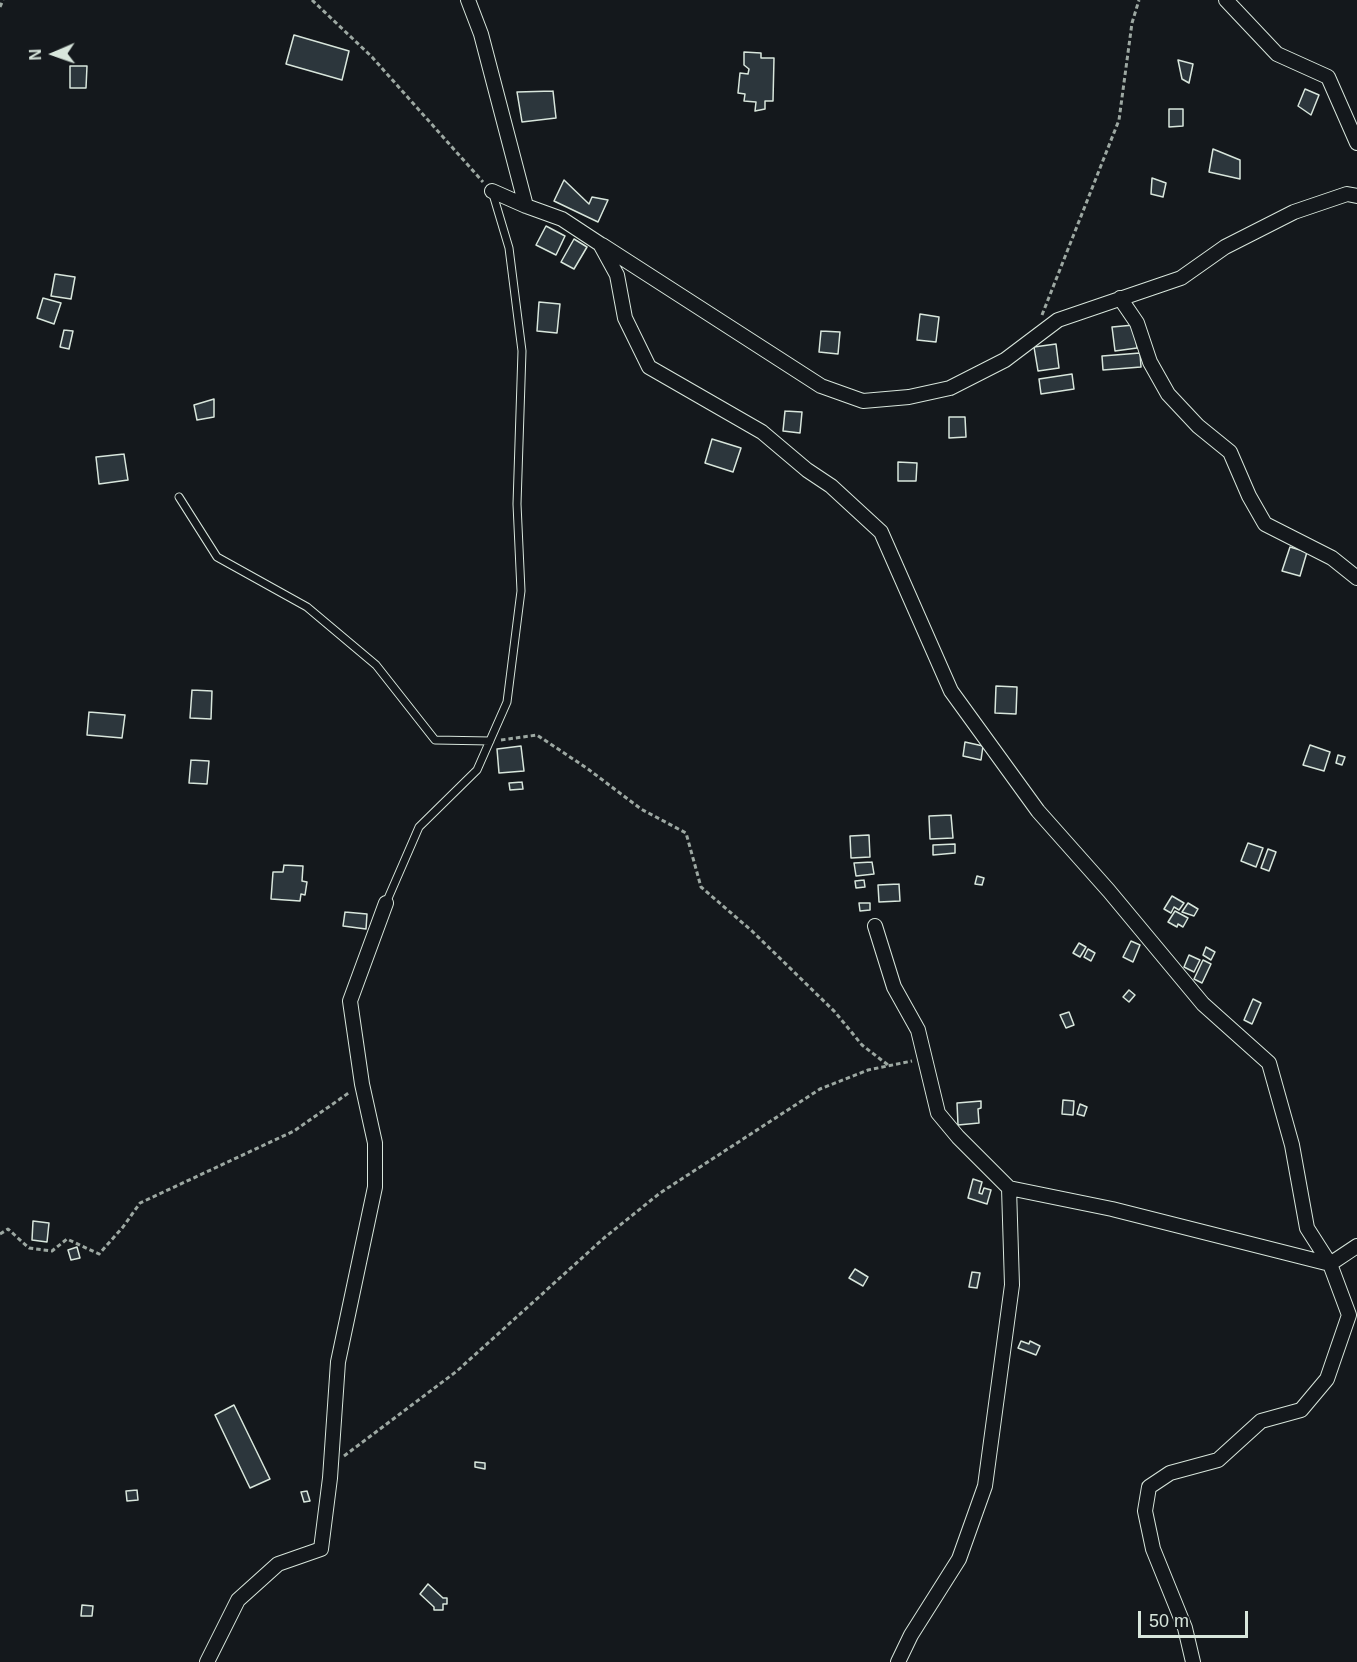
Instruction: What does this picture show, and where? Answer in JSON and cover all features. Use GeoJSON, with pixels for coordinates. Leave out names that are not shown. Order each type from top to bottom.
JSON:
{"type":"FeatureCollection","features":[{"type":"Feature","properties":{"kind":"street"},"geometry":{"type":"LineString","coordinates":[[468,0],[481,34],[526,206]]}},
{"type":"Feature","properties":{"kind":"street"},"geometry":{"type":"LineString","coordinates":[[1227,0],[1277,54],[1328,77],[1357,143]]}},
{"type":"Feature","properties":{"kind":"street"},"geometry":{"type":"LineString","coordinates":[[492,191],[561,219],[821,386],[863,401],[909,397],[950,388],[1005,360],[1058,320],[1181,278],[1225,247],[1294,212],[1347,194],[1357,196]]}},
{"type":"Feature","properties":{"kind":"street"},"geometry":{"type":"LineString","coordinates":[[600,244],[617,274],[625,318],[649,367],[762,432],[807,470],[831,486],[881,532],[951,690],[1038,811],[1109,891],[1203,1004],[1269,1063],[1292,1145],[1306,1228],[1330,1264],[1349,1315],[1327,1379],[1301,1410],[1261,1421],[1218,1460],[1170,1473],[1149,1487],[1145,1511],[1153,1549],[1185,1628],[1193,1662]]}},
{"type":"Feature","properties":{"kind":"street"},"geometry":{"type":"LineString","coordinates":[[1120,298],[1137,323],[1150,362],[1168,394],[1198,426],[1230,452],[1264,524],[1332,558],[1357,578]]}},
{"type":"Feature","properties":{"kind":"street"},"geometry":{"type":"LineString","coordinates":[[207,1662],[238,1600],[278,1564],[321,1549],[331,1466],[338,1362],[375,1187],[375,1143],[362,1084],[350,1001],[386,903]]}},
{"type":"Feature","properties":{"kind":"street"},"geometry":{"type":"LineString","coordinates":[[875,926],[894,987],[918,1030],[938,1113],[958,1137],[1009,1188],[1112,1209],[1330,1264],[1357,1246]]}},
{"type":"Feature","properties":{"kind":"street"},"geometry":{"type":"LineString","coordinates":[[898,1662],[911,1635],[959,1559],[985,1486],[1012,1285],[1009,1188]]}},
{"type":"Feature","properties":{"kind":"lane"},"geometry":{"type":"LineString","coordinates":[[386,903],[419,826],[477,770],[507,702],[521,591],[517,504],[522,351],[509,248],[492,191]]}},
{"type":"Feature","properties":{"kind":"lane"},"geometry":{"type":"LineString","coordinates":[[179,497],[217,557],[307,607],[368,658],[435,740],[490,741]]}},
{"type":"Feature","properties":{"kind":"path"},"geometry":{"type":"LineString","coordinates":[[0,7],[3,0]]}},
{"type":"Feature","properties":{"kind":"path"},"geometry":{"type":"LineString","coordinates":[[312,0],[372,57],[492,191]]}},
{"type":"Feature","properties":{"kind":"path"},"geometry":{"type":"LineString","coordinates":[[1031,340],[1119,120],[1132,23],[1139,0]]}},
{"type":"Feature","properties":{"kind":"path"},"geometry":{"type":"LineString","coordinates":[[490,741],[537,735],[588,769],[641,809],[686,833],[701,886],[835,1012],[862,1045],[889,1066]]}},
{"type":"Feature","properties":{"kind":"path"},"geometry":{"type":"LineString","coordinates":[[331,1466],[457,1371],[604,1238],[660,1193],[820,1089],[868,1070],[926,1058]]}},
{"type":"Feature","properties":{"kind":"path"},"geometry":{"type":"LineString","coordinates":[[0,1234],[8,1229],[29,1248],[52,1251],[67,1239],[99,1254],[140,1203],[294,1131],[362,1084]]}},
{"type":"Feature","properties":{"kind":"building"},"geometry":{"type":"Polygon","coordinates":[[[294,35],[349,51],[342,80],[286,64],[294,35]]]}},
{"type":"Feature","properties":{"kind":"building"},"geometry":{"type":"Polygon","coordinates":[[[744,52],[761,53],[761,58],[774,58],[773,101],[765,101],[765,109],[755,111],[756,102],[744,101],[745,94],[738,93],[740,73],[748,74],[749,69],[744,65],[744,52]]]}},
{"type":"Feature","properties":{"kind":"building"},"geometry":{"type":"Polygon","coordinates":[[[1178,60],[1193,64],[1189,83],[1182,79],[1178,60]]]}},
{"type":"Feature","properties":{"kind":"building"},"geometry":{"type":"Polygon","coordinates":[[[70,66],[87,66],[86,88],[70,88],[70,66]]]}},
{"type":"Feature","properties":{"kind":"building"},"geometry":{"type":"Polygon","coordinates":[[[1305,89],[1319,95],[1311,115],[1298,106],[1305,89]]]}},
{"type":"Feature","properties":{"kind":"building"},"geometry":{"type":"Polygon","coordinates":[[[553,91],[556,118],[522,122],[517,92],[553,91]]]}},
{"type":"Feature","properties":{"kind":"building"},"geometry":{"type":"Polygon","coordinates":[[[1169,109],[1183,109],[1183,126],[1169,127],[1169,109]]]}},
{"type":"Feature","properties":{"kind":"building"},"geometry":{"type":"Polygon","coordinates":[[[1213,149],[1240,160],[1240,179],[1209,172],[1213,149]]]}},
{"type":"Feature","properties":{"kind":"building"},"geometry":{"type":"Polygon","coordinates":[[[1152,178],[1166,183],[1163,197],[1151,194],[1152,178]]]}},
{"type":"Feature","properties":{"kind":"building"},"geometry":{"type":"Polygon","coordinates":[[[564,180],[589,204],[592,197],[608,200],[598,222],[554,201],[564,180]]]}},
{"type":"Feature","properties":{"kind":"building"},"geometry":{"type":"Polygon","coordinates":[[[546,226],[565,236],[556,255],[536,245],[546,226]]]}},
{"type":"Feature","properties":{"kind":"building"},"geometry":{"type":"Polygon","coordinates":[[[574,239],[587,247],[574,269],[561,262],[574,239]]]}},
{"type":"Feature","properties":{"kind":"building"},"geometry":{"type":"Polygon","coordinates":[[[55,274],[75,277],[71,299],[51,296],[55,274]]]}},
{"type":"Feature","properties":{"kind":"building"},"geometry":{"type":"Polygon","coordinates":[[[43,298],[61,303],[54,324],[37,318],[43,298]]]}},
{"type":"Feature","properties":{"kind":"building"},"geometry":{"type":"Polygon","coordinates":[[[539,302],[560,304],[557,333],[537,331],[539,302]]]}},
{"type":"Feature","properties":{"kind":"building"},"geometry":{"type":"Polygon","coordinates":[[[920,314],[939,317],[936,342],[917,340],[920,314]]]}},
{"type":"Feature","properties":{"kind":"building"},"geometry":{"type":"Polygon","coordinates":[[[1134,325],[1137,348],[1115,351],[1112,327],[1134,325]]]}},
{"type":"Feature","properties":{"kind":"building"},"geometry":{"type":"Polygon","coordinates":[[[64,330],[73,331],[69,349],[60,347],[64,330]]]}},
{"type":"Feature","properties":{"kind":"building"},"geometry":{"type":"Polygon","coordinates":[[[821,331],[840,332],[838,354],[819,352],[821,331]]]}},
{"type":"Feature","properties":{"kind":"building"},"geometry":{"type":"Polygon","coordinates":[[[1056,344],[1059,368],[1038,371],[1034,347],[1056,344]]]}},
{"type":"Feature","properties":{"kind":"building"},"geometry":{"type":"Polygon","coordinates":[[[1140,353],[1141,367],[1103,370],[1102,356],[1140,353]]]}},
{"type":"Feature","properties":{"kind":"building"},"geometry":{"type":"Polygon","coordinates":[[[1072,374],[1074,389],[1041,394],[1039,379],[1072,374]]]}},
{"type":"Feature","properties":{"kind":"building"},"geometry":{"type":"Polygon","coordinates":[[[214,399],[214,417],[197,420],[194,405],[214,399]]]}},
{"type":"Feature","properties":{"kind":"building"},"geometry":{"type":"Polygon","coordinates":[[[785,411],[802,412],[800,433],[783,431],[785,411]]]}},
{"type":"Feature","properties":{"kind":"building"},"geometry":{"type":"Polygon","coordinates":[[[949,417],[965,417],[966,437],[949,438],[949,417]]]}},
{"type":"Feature","properties":{"kind":"building"},"geometry":{"type":"Polygon","coordinates":[[[712,439],[741,448],[733,472],[705,463],[712,439]]]}},
{"type":"Feature","properties":{"kind":"building"},"geometry":{"type":"Polygon","coordinates":[[[124,454],[128,480],[99,484],[96,457],[124,454]]]}},
{"type":"Feature","properties":{"kind":"building"},"geometry":{"type":"Polygon","coordinates":[[[898,462],[917,463],[916,481],[898,481],[898,462]]]}},
{"type":"Feature","properties":{"kind":"building"},"geometry":{"type":"Polygon","coordinates":[[[1290,547],[1307,552],[1300,576],[1282,571],[1290,547]]]}},
{"type":"Feature","properties":{"kind":"building"},"geometry":{"type":"Polygon","coordinates":[[[996,686],[1017,687],[1016,714],[995,713],[996,686]]]}},
{"type":"Feature","properties":{"kind":"building"},"geometry":{"type":"Polygon","coordinates":[[[192,690],[212,691],[211,719],[190,718],[192,690]]]}},
{"type":"Feature","properties":{"kind":"building"},"geometry":{"type":"Polygon","coordinates":[[[89,712],[125,715],[122,738],[87,735],[89,712]]]}},
{"type":"Feature","properties":{"kind":"building"},"geometry":{"type":"Polygon","coordinates":[[[965,742],[983,746],[981,760],[963,756],[965,742]]]}},
{"type":"Feature","properties":{"kind":"building"},"geometry":{"type":"Polygon","coordinates":[[[1310,745],[1330,752],[1324,771],[1303,765],[1310,745]]]}},
{"type":"Feature","properties":{"kind":"building"},"geometry":{"type":"Polygon","coordinates":[[[521,746],[524,771],[499,773],[497,749],[521,746]]]}},
{"type":"Feature","properties":{"kind":"building"},"geometry":{"type":"Polygon","coordinates":[[[1338,755],[1345,757],[1342,765],[1336,763],[1338,755]]]}},
{"type":"Feature","properties":{"kind":"building"},"geometry":{"type":"Polygon","coordinates":[[[191,760],[209,761],[207,784],[189,783],[191,760]]]}},
{"type":"Feature","properties":{"kind":"building"},"geometry":{"type":"Polygon","coordinates":[[[522,782],[523,789],[510,790],[509,783],[522,782]]]}},
{"type":"Feature","properties":{"kind":"building"},"geometry":{"type":"Polygon","coordinates":[[[951,815],[953,838],[930,839],[929,816],[951,815]]]}},
{"type":"Feature","properties":{"kind":"building"},"geometry":{"type":"Polygon","coordinates":[[[869,835],[870,857],[851,858],[850,836],[869,835]]]}},
{"type":"Feature","properties":{"kind":"building"},"geometry":{"type":"Polygon","coordinates":[[[1248,843],[1263,848],[1256,867],[1241,861],[1248,843]]]}},
{"type":"Feature","properties":{"kind":"building"},"geometry":{"type":"Polygon","coordinates":[[[955,844],[955,853],[933,855],[933,845],[955,844]]]}},
{"type":"Feature","properties":{"kind":"building"},"geometry":{"type":"Polygon","coordinates":[[[1268,849],[1276,852],[1269,871],[1261,868],[1268,849]]]}},
{"type":"Feature","properties":{"kind":"building"},"geometry":{"type":"Polygon","coordinates":[[[872,862],[874,874],[856,876],[854,863],[872,862]]]}},
{"type":"Feature","properties":{"kind":"building"},"geometry":{"type":"Polygon","coordinates":[[[284,865],[303,866],[302,881],[307,882],[305,895],[301,894],[300,901],[271,899],[273,872],[283,872],[284,865]]]}},
{"type":"Feature","properties":{"kind":"building"},"geometry":{"type":"Polygon","coordinates":[[[977,876],[984,878],[982,885],[975,884],[977,876]]]}},
{"type":"Feature","properties":{"kind":"building"},"geometry":{"type":"Polygon","coordinates":[[[864,880],[865,887],[856,888],[855,881],[864,880]]]}},
{"type":"Feature","properties":{"kind":"building"},"geometry":{"type":"Polygon","coordinates":[[[899,884],[900,901],[879,902],[878,885],[899,884]]]}},
{"type":"Feature","properties":{"kind":"building"},"geometry":{"type":"Polygon","coordinates":[[[1172,896],[1184,903],[1179,910],[1174,907],[1171,913],[1164,909],[1172,896]]]}},
{"type":"Feature","properties":{"kind":"building"},"geometry":{"type":"Polygon","coordinates":[[[859,903],[870,903],[870,910],[860,911],[859,903]]]}},
{"type":"Feature","properties":{"kind":"building"},"geometry":{"type":"Polygon","coordinates":[[[1188,903],[1198,909],[1194,916],[1182,912],[1188,903]]]}},
{"type":"Feature","properties":{"kind":"building"},"geometry":{"type":"Polygon","coordinates":[[[1175,911],[1188,918],[1183,927],[1178,924],[1177,927],[1168,922],[1175,911]]]}},
{"type":"Feature","properties":{"kind":"building"},"geometry":{"type":"Polygon","coordinates":[[[345,912],[367,914],[366,929],[343,926],[345,912]]]}},
{"type":"Feature","properties":{"kind":"building"},"geometry":{"type":"Polygon","coordinates":[[[1131,941],[1140,945],[1133,962],[1123,957],[1131,941]]]}},
{"type":"Feature","properties":{"kind":"building"},"geometry":{"type":"Polygon","coordinates":[[[1079,943],[1086,947],[1080,957],[1073,953],[1079,943]]]}},
{"type":"Feature","properties":{"kind":"building"},"geometry":{"type":"Polygon","coordinates":[[[1206,947],[1215,952],[1211,960],[1203,955],[1206,947]]]}},
{"type":"Feature","properties":{"kind":"building"},"geometry":{"type":"Polygon","coordinates":[[[1088,949],[1095,953],[1091,961],[1084,957],[1088,949]]]}},
{"type":"Feature","properties":{"kind":"building"},"geometry":{"type":"Polygon","coordinates":[[[1189,955],[1200,960],[1194,972],[1184,967],[1189,955]]]}},
{"type":"Feature","properties":{"kind":"building"},"geometry":{"type":"Polygon","coordinates":[[[1203,960],[1211,964],[1202,983],[1194,979],[1203,960]]]}},
{"type":"Feature","properties":{"kind":"building"},"geometry":{"type":"Polygon","coordinates":[[[1129,990],[1135,995],[1129,1002],[1123,997],[1129,990]]]}},
{"type":"Feature","properties":{"kind":"building"},"geometry":{"type":"Polygon","coordinates":[[[1253,999],[1261,1003],[1252,1024],[1244,1020],[1253,999]]]}},
{"type":"Feature","properties":{"kind":"building"},"geometry":{"type":"Polygon","coordinates":[[[1069,1012],[1074,1025],[1066,1028],[1060,1015],[1069,1012]]]}},
{"type":"Feature","properties":{"kind":"building"},"geometry":{"type":"Polygon","coordinates":[[[1063,1100],[1074,1101],[1073,1115],[1062,1114],[1063,1100]]]}},
{"type":"Feature","properties":{"kind":"building"},"geometry":{"type":"Polygon","coordinates":[[[981,1101],[981,1108],[978,1109],[979,1123],[958,1125],[957,1103],[981,1101]]]}},
{"type":"Feature","properties":{"kind":"building"},"geometry":{"type":"Polygon","coordinates":[[[1080,1104],[1087,1107],[1084,1116],[1077,1114],[1080,1104]]]}},
{"type":"Feature","properties":{"kind":"building"},"geometry":{"type":"Polygon","coordinates":[[[973,1179],[982,1182],[979,1193],[982,1194],[984,1188],[991,1190],[987,1204],[968,1198],[973,1179]]]}},
{"type":"Feature","properties":{"kind":"building"},"geometry":{"type":"Polygon","coordinates":[[[33,1221],[49,1223],[47,1242],[32,1240],[33,1221]]]}},
{"type":"Feature","properties":{"kind":"building"},"geometry":{"type":"Polygon","coordinates":[[[77,1247],[80,1258],[71,1260],[68,1250],[77,1247]]]}},
{"type":"Feature","properties":{"kind":"building"},"geometry":{"type":"Polygon","coordinates":[[[855,1269],[868,1277],[863,1286],[849,1278],[855,1269]]]}},
{"type":"Feature","properties":{"kind":"building"},"geometry":{"type":"Polygon","coordinates":[[[972,1272],[980,1273],[977,1288],[969,1287],[972,1272]]]}},
{"type":"Feature","properties":{"kind":"building"},"geometry":{"type":"Polygon","coordinates":[[[1021,1341],[1029,1344],[1030,1341],[1040,1346],[1036,1355],[1018,1348],[1021,1341]]]}},
{"type":"Feature","properties":{"kind":"building"},"geometry":{"type":"Polygon","coordinates":[[[234,1405],[270,1479],[250,1488],[215,1415],[234,1405]]]}},
{"type":"Feature","properties":{"kind":"building"},"geometry":{"type":"Polygon","coordinates":[[[475,1462],[485,1463],[485,1469],[475,1467],[475,1462]]]}},
{"type":"Feature","properties":{"kind":"building"},"geometry":{"type":"Polygon","coordinates":[[[137,1490],[138,1500],[127,1501],[126,1491],[137,1490]]]}},
{"type":"Feature","properties":{"kind":"building"},"geometry":{"type":"Polygon","coordinates":[[[307,1491],[310,1501],[304,1502],[301,1492],[307,1491]]]}},
{"type":"Feature","properties":{"kind":"building"},"geometry":{"type":"Polygon","coordinates":[[[428,1584],[443,1598],[447,1598],[447,1604],[443,1604],[443,1610],[434,1610],[434,1607],[420,1594],[428,1584]]]}},
{"type":"Feature","properties":{"kind":"building"},"geometry":{"type":"Polygon","coordinates":[[[82,1605],[93,1606],[92,1616],[81,1616],[82,1605]]]}}]}
